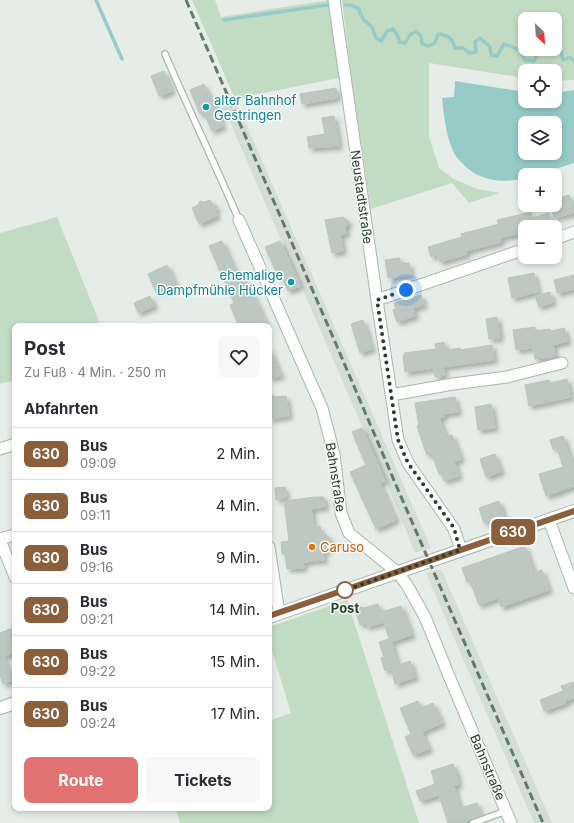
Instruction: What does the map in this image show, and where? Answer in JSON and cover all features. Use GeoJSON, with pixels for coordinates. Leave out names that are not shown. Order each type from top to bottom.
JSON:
{"type":"FeatureCollection","features":[{"type":"Feature","properties":{"kind":"main road"},"geometry":{"type":"LineString","coordinates":[[274,615],[574,511]]}},
{"type":"Feature","properties":{"kind":"main road"},"geometry":{"type":"LineString","coordinates":[[0,708],[12,704]]}},
{"type":"Feature","properties":{"kind":"street","name":"Neustadtstraße"},"geometry":{"type":"LineString","coordinates":[[334,0],[398,440],[408,463],[454,528],[460,550]]}},
{"type":"Feature","properties":{"kind":"street","name":"Bahnstraße"},"geometry":{"type":"LineString","coordinates":[[240,220],[322,408],[334,454],[341,513],[349,533],[397,572],[407,584],[425,617],[448,676],[512,823]]}},
{"type":"Feature","properties":{"kind":"street"},"geometry":{"type":"LineString","coordinates":[[562,236],[574,232]]}},
{"type":"Feature","properties":{"kind":"street"},"geometry":{"type":"LineString","coordinates":[[377,300],[518,251]]}},
{"type":"Feature","properties":{"kind":"street"},"geometry":{"type":"LineString","coordinates":[[391,394],[507,377],[562,363]]}},
{"type":"Feature","properties":{"kind":"street"},"geometry":{"type":"LineString","coordinates":[[0,449],[12,445]]}},
{"type":"Feature","properties":{"kind":"street"},"geometry":{"type":"LineString","coordinates":[[549,520],[574,588]]}},
{"type":"Feature","properties":{"kind":"street"},"geometry":{"type":"LineString","coordinates":[[12,536],[0,540],[12,570]]}},
{"type":"Feature","properties":{"kind":"street"},"geometry":{"type":"LineString","coordinates":[[272,588],[274,615]]}},
{"type":"Feature","properties":{"kind":"lane"},"geometry":{"type":"LineString","coordinates":[[165,54],[191,115],[240,220]]}},
{"type":"Feature","properties":{"kind":"lane"},"geometry":{"type":"LineString","coordinates":[[473,823],[506,811]]}},
{"type":"Feature","properties":{"kind":"shaded area"},"geometry":{"type":"Polygon","coordinates":[[[236,101],[431,548],[415,553],[388,486],[223,106],[236,101]]]}},
{"type":"Feature","properties":{"kind":"shaded area"},"geometry":{"type":"Polygon","coordinates":[[[441,569],[552,823],[534,823],[426,573],[441,569]]]}},
{"type":"Feature","properties":{"kind":"green space"},"geometry":{"type":"Polygon","coordinates":[[[192,0],[215,0],[221,17],[330,0],[339,78],[253,95],[236,101],[192,0]]]}},
{"type":"Feature","properties":{"kind":"green space"},"geometry":{"type":"Polygon","coordinates":[[[342,0],[574,0],[574,80],[562,81],[562,64],[518,64],[518,77],[429,63],[429,136],[439,168],[454,179],[477,189],[500,193],[469,203],[452,183],[371,209],[351,76],[342,0]]]}},
{"type":"Feature","properties":{"kind":"green space"},"geometry":{"type":"Polygon","coordinates":[[[57,217],[100,323],[12,323],[12,381],[0,384],[0,233],[57,217]]]}},
{"type":"Feature","properties":{"kind":"green space"},"geometry":{"type":"Polygon","coordinates":[[[347,600],[419,823],[180,823],[177,811],[272,811],[272,720],[291,713],[272,651],[272,626],[347,600]]]}},
{"type":"Feature","properties":{"kind":"water"},"geometry":{"type":"Polygon","coordinates":[[[455,81],[518,91],[518,108],[562,108],[562,92],[574,90],[574,163],[558,168],[518,168],[518,180],[508,181],[491,180],[475,174],[468,169],[454,153],[447,133],[442,98],[454,97],[455,81]]]}},
{"type":"Feature","properties":{"kind":"building"},"geometry":{"type":"Polygon","coordinates":[[[164,71],[172,91],[159,96],[151,76],[164,71]]]}},
{"type":"Feature","properties":{"kind":"building","name":"alter Bahnhof Gestringen"},"geometry":{"type":"Polygon","coordinates":[[[204,84],[214,108],[218,106],[223,116],[219,118],[223,126],[212,131],[204,113],[200,114],[190,90],[204,84]]]}},
{"type":"Feature","properties":{"kind":"building"},"geometry":{"type":"Polygon","coordinates":[[[336,88],[337,98],[302,104],[300,94],[336,88]]]}},
{"type":"Feature","properties":{"kind":"building"},"geometry":{"type":"Polygon","coordinates":[[[334,116],[339,146],[309,148],[307,137],[325,134],[322,118],[334,116]]]}},
{"type":"Feature","properties":{"kind":"building"},"geometry":{"type":"Polygon","coordinates":[[[569,195],[572,202],[573,213],[554,218],[553,212],[562,212],[562,197],[569,195]]]}},
{"type":"Feature","properties":{"kind":"building"},"geometry":{"type":"Polygon","coordinates":[[[210,200],[213,205],[217,206],[215,211],[217,216],[199,224],[192,208],[198,205],[200,201],[204,202],[210,200]]]}},
{"type":"Feature","properties":{"kind":"building"},"geometry":{"type":"Polygon","coordinates":[[[531,212],[532,218],[549,213],[551,220],[518,220],[518,234],[500,238],[501,242],[466,251],[467,254],[440,262],[437,255],[431,257],[428,247],[462,237],[461,234],[499,224],[497,220],[531,212]]]}},
{"type":"Feature","properties":{"kind":"building"},"geometry":{"type":"Polygon","coordinates":[[[343,217],[349,222],[345,228],[346,234],[340,235],[343,251],[332,253],[325,220],[343,217]]]}},
{"type":"Feature","properties":{"kind":"building"},"geometry":{"type":"Polygon","coordinates":[[[222,241],[238,277],[242,275],[251,295],[253,294],[266,323],[238,323],[230,305],[234,303],[209,246],[222,241]]]}},
{"type":"Feature","properties":{"kind":"building"},"geometry":{"type":"Polygon","coordinates":[[[280,241],[300,286],[288,291],[282,277],[279,278],[265,247],[280,241]]]}},
{"type":"Feature","properties":{"kind":"building"},"geometry":{"type":"Polygon","coordinates":[[[400,258],[400,264],[409,263],[411,275],[388,278],[385,260],[400,258]]]}},
{"type":"Feature","properties":{"kind":"building"},"geometry":{"type":"Polygon","coordinates":[[[167,265],[175,283],[156,292],[148,274],[167,265]]]}},
{"type":"Feature","properties":{"kind":"building"},"geometry":{"type":"Polygon","coordinates":[[[534,273],[538,292],[512,298],[508,278],[534,273]]]}},
{"type":"Feature","properties":{"kind":"building"},"geometry":{"type":"Polygon","coordinates":[[[574,275],[574,289],[557,293],[554,280],[574,275]]]}},
{"type":"Feature","properties":{"kind":"building"},"geometry":{"type":"Polygon","coordinates":[[[550,292],[553,302],[539,307],[535,296],[550,292]]]}},
{"type":"Feature","properties":{"kind":"building"},"geometry":{"type":"Polygon","coordinates":[[[421,295],[424,305],[413,308],[415,316],[397,322],[393,310],[396,309],[394,303],[421,295]]]}},
{"type":"Feature","properties":{"kind":"building"},"geometry":{"type":"Polygon","coordinates":[[[150,296],[154,306],[138,313],[134,303],[150,296]]]}},
{"type":"Feature","properties":{"kind":"building"},"geometry":{"type":"Polygon","coordinates":[[[497,317],[500,338],[489,339],[486,319],[497,317]]]}},
{"type":"Feature","properties":{"kind":"building"},"geometry":{"type":"Polygon","coordinates":[[[363,320],[372,349],[360,353],[351,324],[363,320]]]}},
{"type":"Feature","properties":{"kind":"building"},"geometry":{"type":"Polygon","coordinates":[[[535,327],[535,331],[550,329],[551,331],[564,328],[568,341],[553,345],[555,356],[535,359],[533,348],[516,350],[513,330],[535,327]]]}},
{"type":"Feature","properties":{"kind":"building"},"geometry":{"type":"Polygon","coordinates":[[[444,342],[445,350],[460,348],[460,350],[492,345],[494,360],[443,367],[445,375],[435,377],[434,368],[405,372],[404,353],[436,349],[435,344],[444,342]]]}},
{"type":"Feature","properties":{"kind":"building"},"geometry":{"type":"Polygon","coordinates":[[[272,354],[281,376],[272,378],[272,354]]]}},
{"type":"Feature","properties":{"kind":"building"},"geometry":{"type":"Polygon","coordinates":[[[567,379],[571,397],[529,406],[525,385],[549,380],[550,383],[567,379]]]}},
{"type":"Feature","properties":{"kind":"building"},"geometry":{"type":"Polygon","coordinates":[[[272,395],[275,397],[286,396],[289,416],[272,419],[272,395]]]}},
{"type":"Feature","properties":{"kind":"building"},"geometry":{"type":"Polygon","coordinates":[[[455,397],[458,412],[443,414],[444,417],[439,418],[446,437],[452,435],[461,459],[454,462],[459,476],[444,481],[441,473],[439,474],[432,454],[427,455],[425,450],[417,426],[419,425],[415,403],[455,397]]]}},
{"type":"Feature","properties":{"kind":"building"},"geometry":{"type":"Polygon","coordinates":[[[491,404],[495,428],[478,430],[475,407],[491,404]]]}},
{"type":"Feature","properties":{"kind":"building"},"geometry":{"type":"Polygon","coordinates":[[[362,428],[385,481],[380,483],[396,520],[376,529],[350,472],[366,465],[352,432],[362,428]]]}},
{"type":"Feature","properties":{"kind":"building"},"geometry":{"type":"Polygon","coordinates":[[[563,436],[574,469],[574,486],[546,496],[539,474],[563,467],[557,447],[553,449],[550,440],[563,436]]]}},
{"type":"Feature","properties":{"kind":"building"},"geometry":{"type":"Polygon","coordinates":[[[495,454],[501,472],[486,477],[480,459],[495,454]]]}},
{"type":"Feature","properties":{"kind":"building"},"geometry":{"type":"Polygon","coordinates":[[[285,487],[286,498],[276,500],[275,488],[285,487]]]}},
{"type":"Feature","properties":{"kind":"building"},"geometry":{"type":"Polygon","coordinates":[[[324,497],[325,507],[311,509],[314,527],[320,526],[321,535],[326,534],[327,537],[329,537],[330,547],[328,547],[328,550],[323,551],[324,560],[303,562],[304,568],[287,569],[285,554],[282,554],[281,542],[289,541],[284,501],[324,497]]]}},
{"type":"Feature","properties":{"kind":"building"},"geometry":{"type":"Polygon","coordinates":[[[499,501],[504,516],[484,523],[479,508],[499,501]]]}},
{"type":"Feature","properties":{"kind":"building"},"geometry":{"type":"Polygon","coordinates":[[[525,546],[534,573],[542,570],[549,590],[501,607],[498,598],[479,605],[470,581],[467,582],[462,568],[525,546]]]}},
{"type":"Feature","properties":{"kind":"building"},"geometry":{"type":"Polygon","coordinates":[[[354,604],[364,608],[378,604],[381,612],[401,606],[412,635],[391,642],[398,665],[410,661],[415,677],[395,684],[391,669],[385,671],[381,658],[384,657],[379,642],[389,639],[384,622],[367,627],[366,623],[360,625],[354,604]]]}},
{"type":"Feature","properties":{"kind":"building"},"geometry":{"type":"Polygon","coordinates":[[[12,628],[12,653],[3,657],[12,680],[3,684],[0,676],[0,633],[12,628]]]}},
{"type":"Feature","properties":{"kind":"building"},"geometry":{"type":"Polygon","coordinates":[[[574,682],[574,698],[565,701],[566,703],[544,711],[540,700],[563,691],[561,686],[574,682]]]}},
{"type":"Feature","properties":{"kind":"building"},"geometry":{"type":"Polygon","coordinates":[[[418,701],[421,708],[433,703],[442,723],[422,732],[429,749],[413,755],[405,737],[411,734],[400,708],[418,701]]]}},
{"type":"Feature","properties":{"kind":"building"},"geometry":{"type":"Polygon","coordinates":[[[453,764],[457,772],[456,774],[459,784],[454,786],[460,808],[477,803],[481,816],[461,823],[448,823],[439,795],[420,801],[416,791],[435,784],[431,771],[453,764]]]}},
{"type":"Feature","properties":{"kind":"waterway"},"geometry":{"type":"LineString","coordinates":[[96,0],[122,59]]}},
{"type":"Feature","properties":{"kind":"waterway"},"geometry":{"type":"LineString","coordinates":[[224,20],[327,5]]}},
{"type":"Feature","properties":{"kind":"waterway"},"geometry":{"type":"LineString","coordinates":[[345,5],[358,8],[363,19],[372,27],[376,38],[381,41],[387,31],[393,29],[398,36],[399,42],[405,43],[410,35],[416,31],[421,36],[422,44],[429,46],[435,43],[438,34],[441,34],[447,36],[455,48],[463,48],[469,53],[476,52],[475,42],[480,38],[490,47],[491,55],[497,56],[504,44],[518,49]]}},
{"type":"Feature","properties":{"kind":"waterway"},"geometry":{"type":"LineString","coordinates":[[523,56],[525,60],[534,61],[537,56]]}},
{"type":"Feature","properties":{"kind":"waterway"},"geometry":{"type":"LineString","coordinates":[[562,56],[563,60],[570,57],[574,61]]}},
{"type":"Feature","properties":{"kind":"railway"},"geometry":{"type":"LineString","coordinates":[[186,0],[543,823]]}},
{"type":"Feature","properties":{"kind":"bus line","name":"630"},"geometry":{"type":"LineString","coordinates":[[272,615],[574,511]]}},
{"type":"Feature","properties":{"kind":"place","name":"alter Bahnhof Gestringen"},"geometry":{"type":"Point","coordinates":[206,107]}},
{"type":"Feature","properties":{"kind":"place","name":"ehemalige Dampfmühle Hücker"},"geometry":{"type":"Point","coordinates":[291,282]}},
{"type":"Feature","properties":{"kind":"place","name":"Caruso"},"geometry":{"type":"Point","coordinates":[312,547]}},
{"type":"Feature","properties":{"kind":"place","name":"Post"},"geometry":{"type":"Point","coordinates":[345,590]}},
{"type":"Feature","properties":{"kind":"route"},"geometry":{"type":"LineString","coordinates":[[345,590],[340,592],[460,550],[454,528],[408,463],[398,440],[377,300],[406,290]]}}]}
